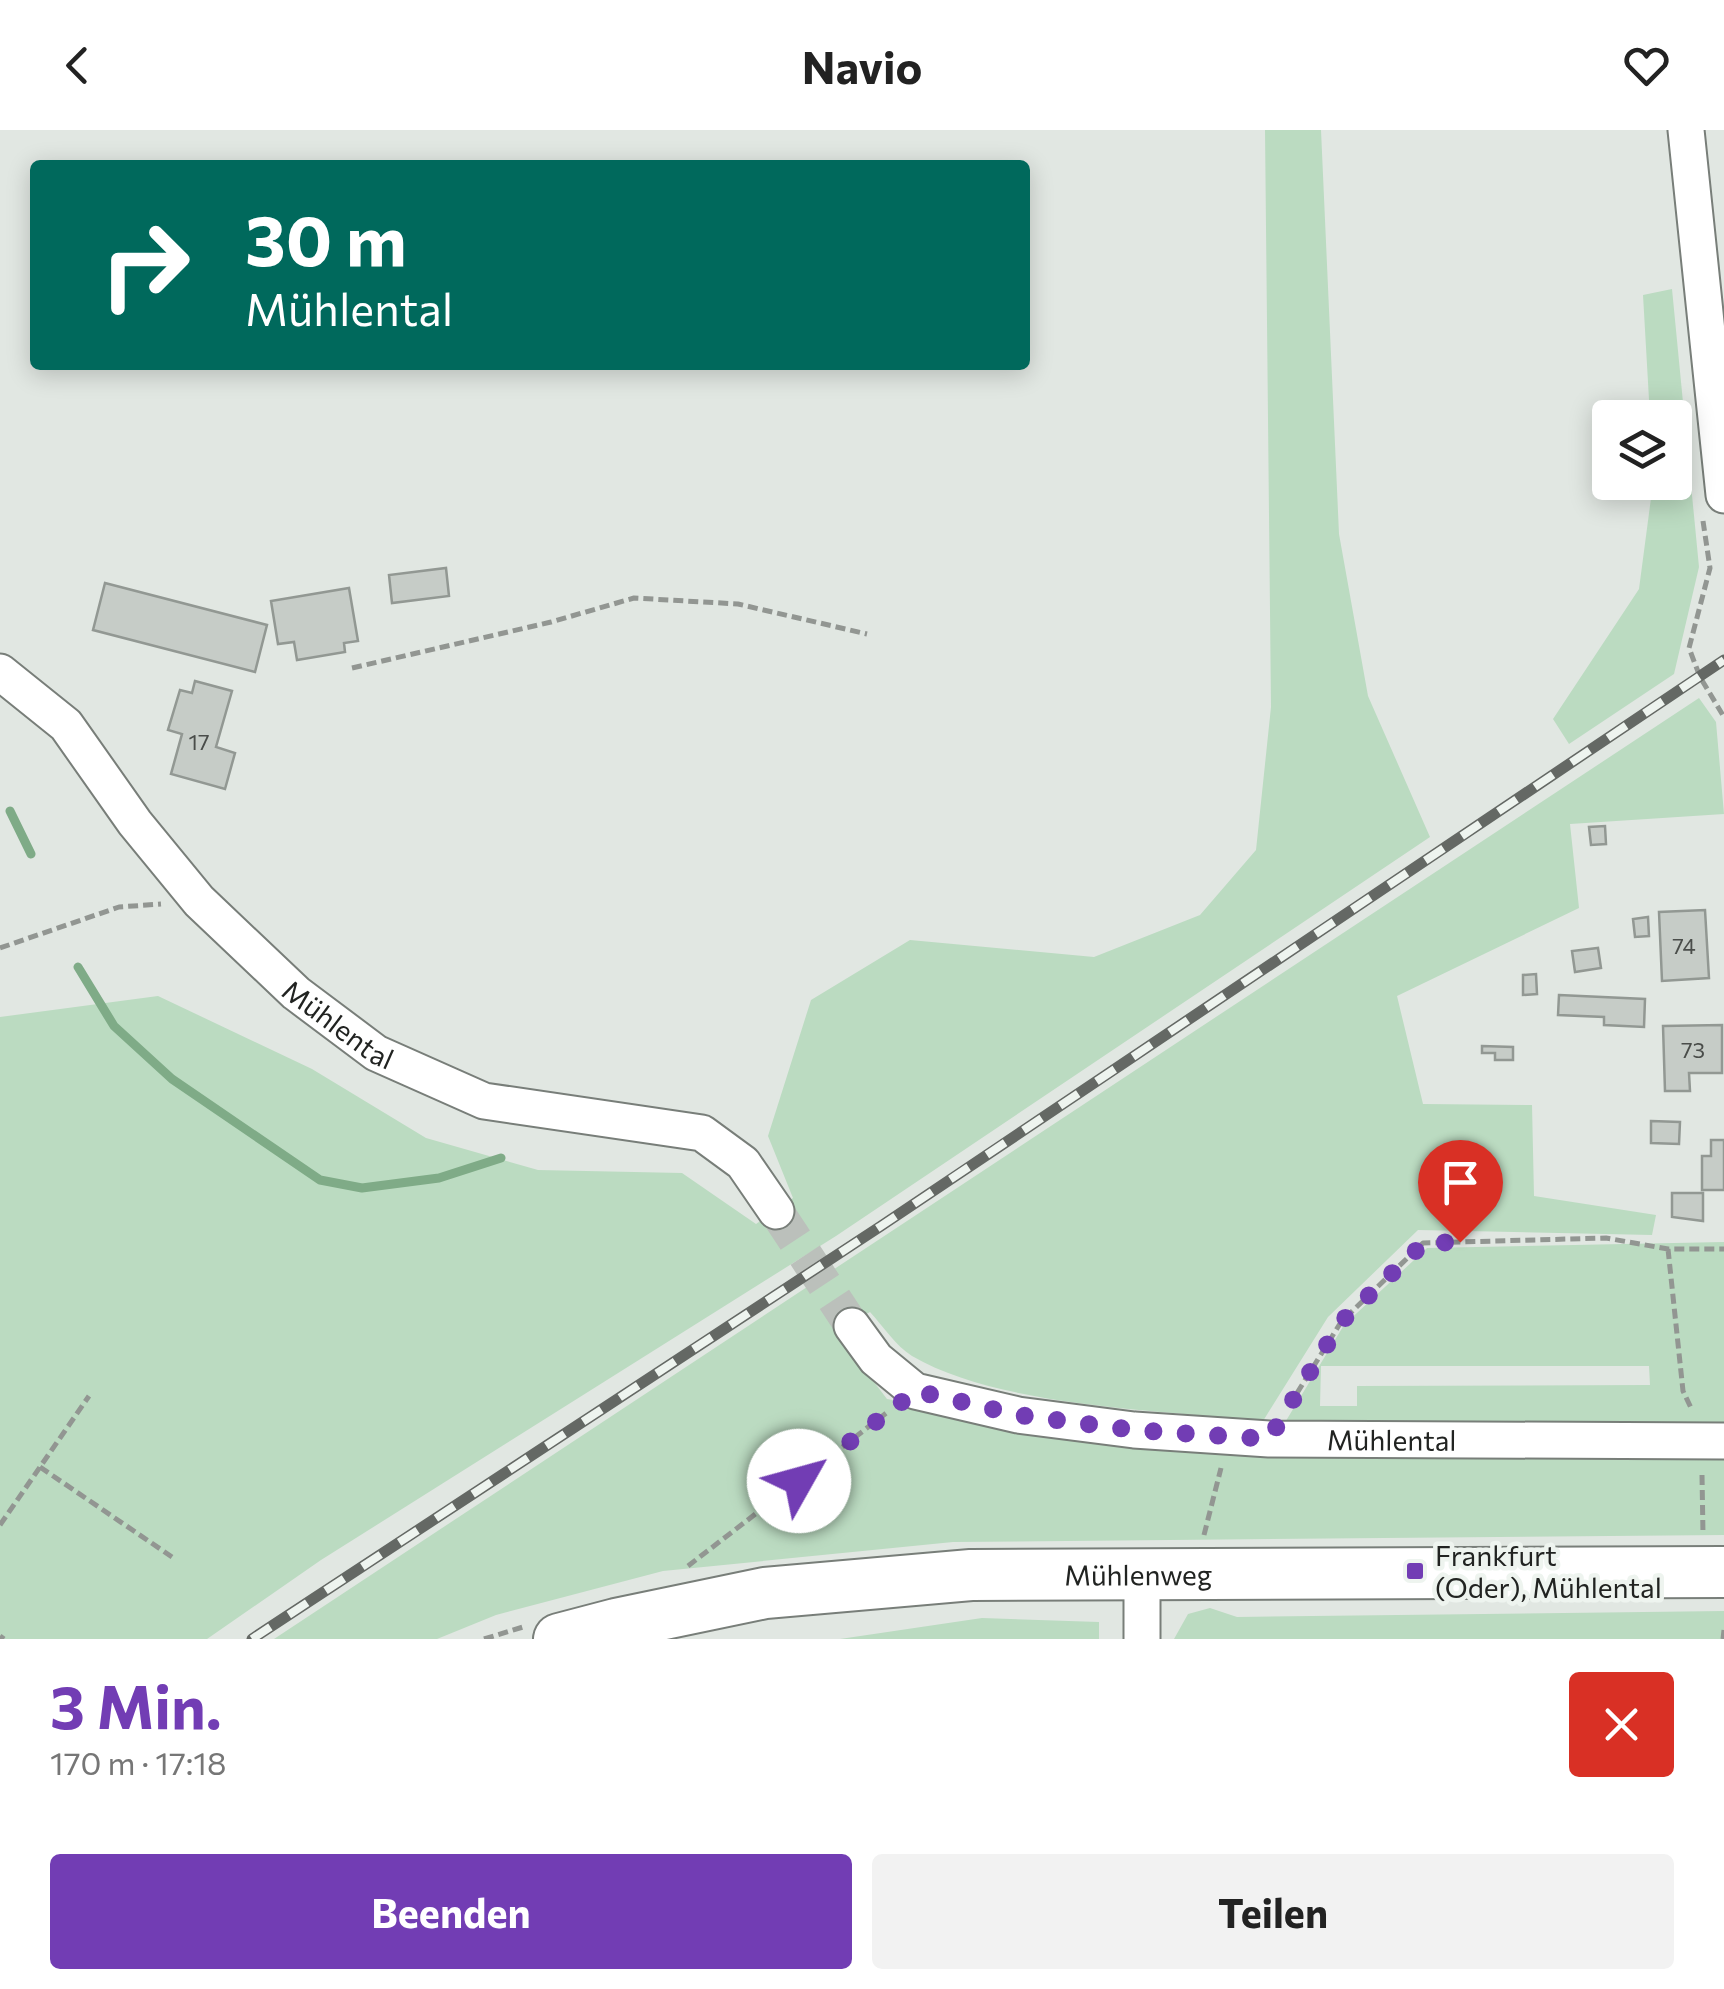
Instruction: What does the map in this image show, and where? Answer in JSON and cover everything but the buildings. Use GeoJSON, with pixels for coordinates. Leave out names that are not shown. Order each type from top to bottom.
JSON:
{"type":"FeatureCollection","features":[{"type":"Feature","properties":{"kind":"street"},"geometry":{"type":"LineString","coordinates":[[1686,130],[1724,494]]}},
{"type":"Feature","properties":{"kind":"street","name":"Mühlental"},"geometry":{"type":"LineString","coordinates":[[0,672],[66,726],[135,823],[199,901],[296,994],[376,1053],[484,1100],[702,1133],[743,1162],[776,1211]]}},
{"type":"Feature","properties":{"kind":"street","name":"Mühlental"},"geometry":{"type":"LineString","coordinates":[[852,1326],[876,1359],[916,1391],[1018,1415],[1134,1430],[1269,1439],[1724,1441]]}},
{"type":"Feature","properties":{"kind":"street"},"geometry":{"type":"LineString","coordinates":[[1142,1572],[1142,1639]]}},
{"type":"Feature","properties":{"kind":"street","name":"Mühlenweg"},"geometry":{"type":"LineString","coordinates":[[559,1639],[765,1593],[971,1575],[1724,1572]]}},
{"type":"Feature","properties":{"kind":"path"},"geometry":{"type":"LineString","coordinates":[[352,668],[551,622],[634,598],[738,604],[867,634]]}},
{"type":"Feature","properties":{"kind":"path"},"geometry":{"type":"LineString","coordinates":[[0,948],[119,906],[199,901]]}},
{"type":"Feature","properties":{"kind":"path"},"geometry":{"type":"LineString","coordinates":[[1269,1439],[1341,1322],[1424,1243],[1606,1238],[1668,1249],[1724,1249]]}},
{"type":"Feature","properties":{"kind":"path"},"geometry":{"type":"LineString","coordinates":[[684,1569],[916,1391]]}},
{"type":"Feature","properties":{"kind":"path"},"geometry":{"type":"LineString","coordinates":[[0,1524],[90,1396]]}},
{"type":"Feature","properties":{"kind":"path"},"geometry":{"type":"LineString","coordinates":[[1200,1548],[1230,1436]]}},
{"type":"Feature","properties":{"kind":"path"},"geometry":{"type":"LineString","coordinates":[[40,1468],[172,1557]]}},
{"type":"Feature","properties":{"kind":"path"},"geometry":{"type":"LineString","coordinates":[[1723,1639],[1724,1630]]}},
{"type":"Feature","properties":{"kind":"green space"},"geometry":{"type":"Polygon","coordinates":[[[1265,130],[1321,130],[1339,534],[1368,696],[1430,837],[836,1236],[321,1560],[207,1639],[0,1639],[0,1017],[158,996],[312,1069],[426,1138],[538,1170],[682,1173],[756,1224],[793,1198],[768,1136],[811,1000],[910,940],[1094,957],[1200,915],[1256,850],[1271,707],[1265,130]]]}},
{"type":"Feature","properties":{"kind":"green space"},"geometry":{"type":"Polygon","coordinates":[[[1672,289],[1683,400],[1649,400],[1643,295],[1672,289]]]}},
{"type":"Feature","properties":{"kind":"green space"},"geometry":{"type":"Polygon","coordinates":[[[1692,495],[1699,567],[1674,674],[1569,744],[1553,719],[1639,589],[1651,500],[1692,500],[1692,495]]]}},
{"type":"Feature","properties":{"kind":"green space"},"geometry":{"type":"Polygon","coordinates":[[[1699,698],[1716,722],[1724,814],[1570,824],[1579,908],[1397,996],[1423,1104],[1532,1105],[1534,1196],[1656,1215],[1652,1235],[1418,1230],[1328,1317],[1263,1421],[1082,1404],[989,1386],[912,1356],[870,1312],[835,1331],[887,1399],[1018,1424],[1724,1450],[1724,1535],[953,1542],[663,1571],[496,1615],[437,1639],[274,1639],[1699,698]]]}},
{"type":"Feature","properties":{"kind":"green space"},"geometry":{"type":"Polygon","coordinates":[[[1724,1242],[1724,1432],[1281,1429],[1344,1325],[1427,1248],[1724,1242]],[[1321,1366],[1320,1406],[1357,1406],[1357,1386],[1650,1385],[1649,1366],[1321,1366]]]}},
{"type":"Feature","properties":{"kind":"green space"},"geometry":{"type":"Polygon","coordinates":[[[1210,1608],[1237,1617],[1724,1611],[1724,1639],[1174,1639],[1188,1614],[1210,1608]]]}},
{"type":"Feature","properties":{"kind":"green space"},"geometry":{"type":"Polygon","coordinates":[[[982,1618],[1099,1622],[1099,1639],[840,1639],[982,1618]]]}},
{"type":"Feature","properties":{"kind":"waterway"},"geometry":{"type":"LineString","coordinates":[[10,811],[31,854]]}},
{"type":"Feature","properties":{"kind":"waterway"},"geometry":{"type":"LineString","coordinates":[[78,967],[114,1026],[172,1079],[320,1180],[362,1188],[439,1178],[501,1158]]}},
{"type":"Feature","properties":{"kind":"tunnel"},"geometry":{"type":"LineString","coordinates":[[776,1211],[852,1326]]}},
{"type":"Feature","properties":{"kind":"railway"},"geometry":{"type":"LineString","coordinates":[[252,1639],[881,1226],[1724,660]]}},
{"type":"Feature","properties":{"kind":"place","name":"Frankfurt (Oder), Mühlental"},"geometry":{"type":"Point","coordinates":[1415,1571]}},
{"type":"Feature","properties":{"kind":"route"},"geometry":{"type":"LineString","coordinates":[[799,1481],[916,1391],[1018,1415],[1134,1430],[1269,1439],[1341,1322],[1424,1243],[1460,1242]]}}]}
